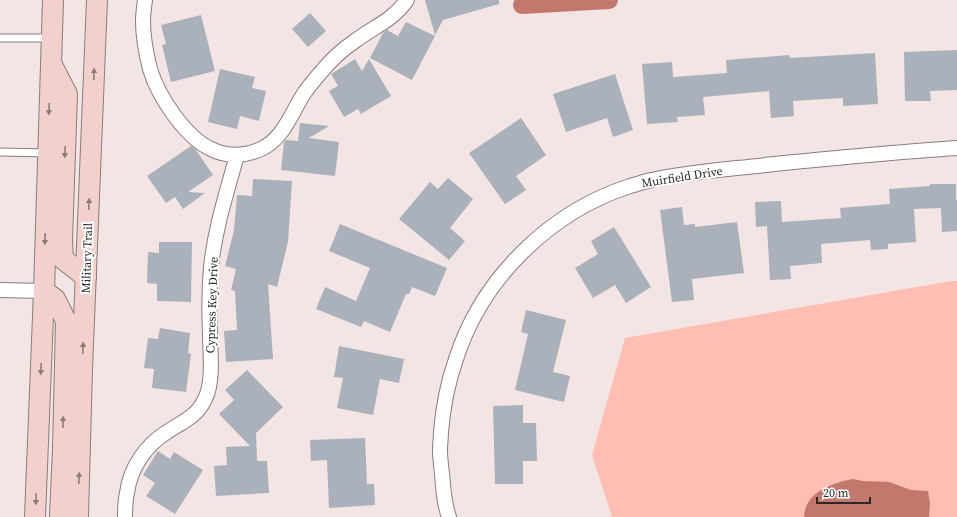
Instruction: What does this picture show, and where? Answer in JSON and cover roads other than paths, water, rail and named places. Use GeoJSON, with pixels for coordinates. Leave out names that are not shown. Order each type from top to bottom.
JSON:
{"type":"FeatureCollection","features":[{"type":"Feature","properties":{"kind":"main road"},"geometry":{"type":"LineString","coordinates":[[35,517],[53,0]]}},
{"type":"Feature","properties":{"kind":"main road","name":"Military Trail"},"geometry":{"type":"LineString","coordinates":[[78,517],[97,0]]}},
{"type":"Feature","properties":{"kind":"main road"},"geometry":{"type":"LineString","coordinates":[[51,61],[67,94],[62,240],[63,259],[86,277]]}},
{"type":"Feature","properties":{"kind":"main road"},"geometry":{"type":"LineString","coordinates":[[44,291],[55,299],[66,321],[61,517]]}},
{"type":"Feature","properties":{"kind":"street"},"geometry":{"type":"LineString","coordinates":[[145,0],[143,21],[145,46],[151,71],[160,94],[174,115],[190,134],[200,142],[211,149],[224,154],[237,155],[250,153],[263,148],[274,141],[283,131],[304,93],[323,70],[344,49],[392,17],[407,0]]}},
{"type":"Feature","properties":{"kind":"street","name":"Muirfield Drive"},"geometry":{"type":"LineString","coordinates":[[449,517],[442,486],[440,449],[443,411],[458,350],[469,326],[488,293],[520,254],[549,229],[580,208],[614,192],[651,180],[688,173],[866,155],[957,148]]}},
{"type":"Feature","properties":{"kind":"street","name":"Cypress Key Drive"},"geometry":{"type":"LineString","coordinates":[[125,517],[127,492],[131,476],[137,463],[155,440],[189,419],[198,410],[206,398],[210,386],[209,314],[211,267],[218,221],[237,155]]}},
{"type":"Feature","properties":{"kind":"street"},"geometry":{"type":"LineString","coordinates":[[0,290],[44,291]]}},
{"type":"Feature","properties":{"kind":"lane"},"geometry":{"type":"LineString","coordinates":[[0,38],[51,38]]}},
{"type":"Feature","properties":{"kind":"lane"},"geometry":{"type":"LineString","coordinates":[[0,152],[48,153]]}},
{"type":"Feature","properties":{"kind":"waterway"},"geometry":{"type":"LineString","coordinates":[[522,5],[609,0]]}}]}
